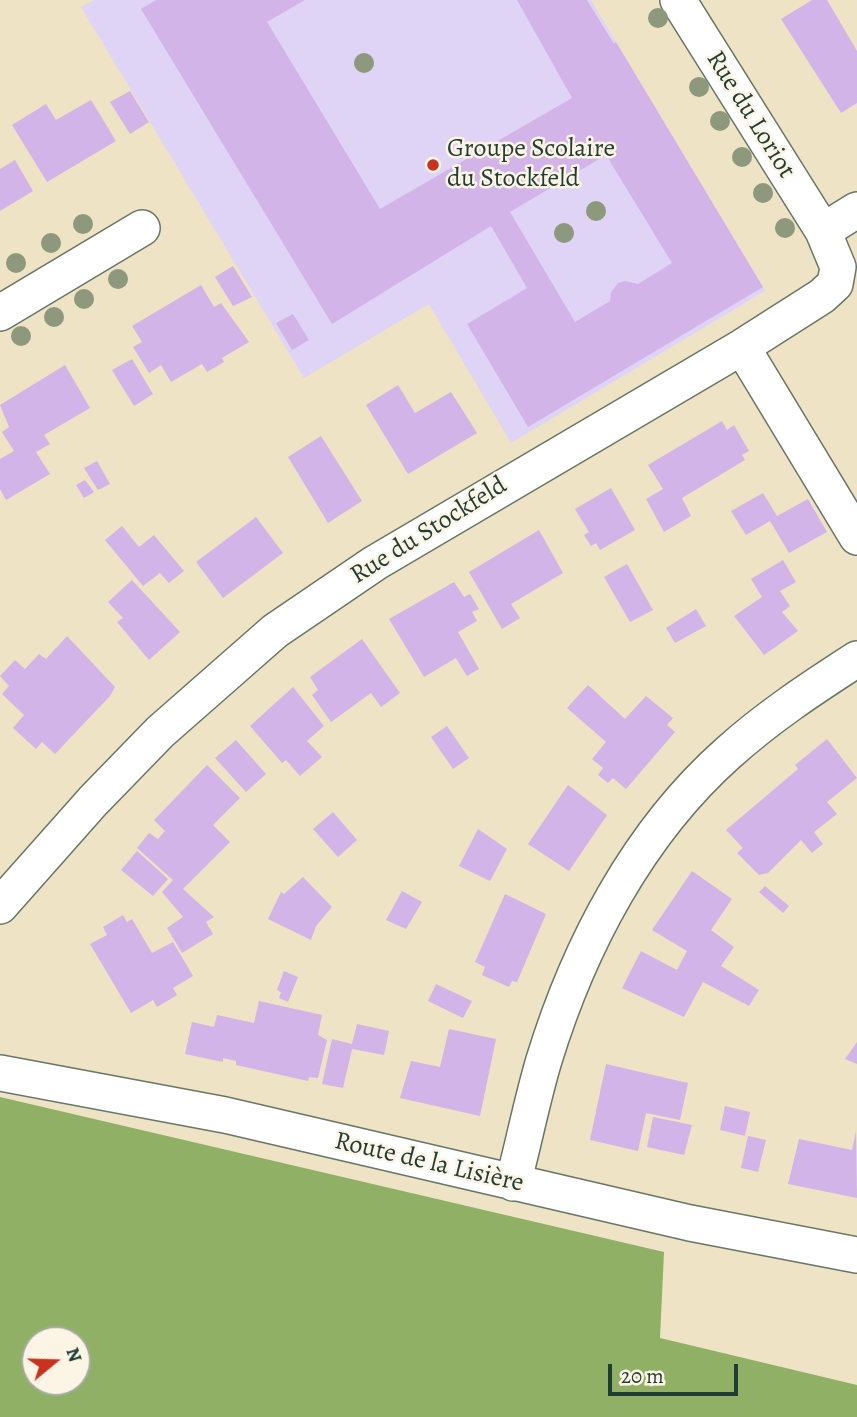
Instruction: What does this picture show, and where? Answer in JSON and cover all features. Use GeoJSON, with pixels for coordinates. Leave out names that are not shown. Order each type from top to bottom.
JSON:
{"type":"FeatureCollection","features":[{"type":"Feature","properties":{"kind":"street","name":"Rue du Loriot"},"geometry":{"type":"LineString","coordinates":[[678,0],[823,231]]}},
{"type":"Feature","properties":{"kind":"street"},"geometry":{"type":"LineString","coordinates":[[823,231],[857,210]]}},
{"type":"Feature","properties":{"kind":"street"},"geometry":{"type":"LineString","coordinates":[[0,313],[142,228]]}},
{"type":"Feature","properties":{"kind":"street","name":"Rue du Stockfeld"},"geometry":{"type":"LineString","coordinates":[[0,906],[93,801],[160,732],[275,631],[386,556],[743,347],[822,296],[835,284],[838,267],[823,231]]}},
{"type":"Feature","properties":{"kind":"street"},"geometry":{"type":"LineString","coordinates":[[743,347],[857,537]]}},
{"type":"Feature","properties":{"kind":"street"},"geometry":{"type":"LineString","coordinates":[[513,1184],[544,1060],[564,1005],[607,910],[644,847],[684,799],[727,754],[776,712],[857,659]]}},
{"type":"Feature","properties":{"kind":"street","name":"Route de la Lisière"},"geometry":{"type":"LineString","coordinates":[[0,1073],[225,1115],[513,1184],[690,1223],[857,1255]]}},
{"type":"Feature","properties":{"kind":"shaded area","name":"Groupe Scolaire du Stockfeld"},"geometry":{"type":"Polygon","coordinates":[[[94,0],[591,0],[765,291],[511,443],[429,304],[304,378],[81,7],[94,0]]]}},
{"type":"Feature","properties":{"kind":"green space"},"geometry":{"type":"Polygon","coordinates":[[[0,1097],[664,1252],[660,1338],[857,1385],[857,1417],[0,1417],[0,1097]]]}},
{"type":"Feature","properties":{"kind":"building"},"geometry":{"type":"Polygon","coordinates":[[[156,0],[305,0],[267,22],[380,209],[572,98],[517,0],[587,0],[614,44],[616,42],[763,287],[528,427],[467,324],[527,288],[491,226],[332,324],[141,9],[156,0]],[[606,155],[510,212],[575,322],[610,301],[611,292],[618,283],[625,281],[638,284],[672,263],[606,155]]]}},
{"type":"Feature","properties":{"kind":"building"},"geometry":{"type":"Polygon","coordinates":[[[812,0],[827,0],[857,51],[857,103],[841,113],[781,19],[812,0]]]}},
{"type":"Feature","properties":{"kind":"building"},"geometry":{"type":"Polygon","coordinates":[[[130,91],[149,122],[130,134],[110,102],[130,91]]]}},
{"type":"Feature","properties":{"kind":"building"},"geometry":{"type":"Polygon","coordinates":[[[91,100],[116,141],[47,182],[12,125],[46,104],[56,120],[91,100]]]}},
{"type":"Feature","properties":{"kind":"building"},"geometry":{"type":"Polygon","coordinates":[[[15,160],[33,191],[0,211],[0,169],[15,160]]]}},
{"type":"Feature","properties":{"kind":"building"},"geometry":{"type":"Polygon","coordinates":[[[233,266],[252,297],[233,306],[215,277],[233,266]]]}},
{"type":"Feature","properties":{"kind":"building"},"geometry":{"type":"Polygon","coordinates":[[[201,285],[214,307],[221,303],[249,342],[222,358],[224,362],[207,372],[202,364],[171,382],[161,365],[149,373],[133,347],[142,342],[132,326],[201,285]]]}},
{"type":"Feature","properties":{"kind":"building"},"geometry":{"type":"Polygon","coordinates":[[[293,314],[309,340],[292,350],[276,323],[293,314]]]}},
{"type":"Feature","properties":{"kind":"building"},"geometry":{"type":"Polygon","coordinates":[[[132,359],[153,394],[134,406],[112,370],[132,359]]]}},
{"type":"Feature","properties":{"kind":"building"},"geometry":{"type":"Polygon","coordinates":[[[65,365],[90,408],[44,435],[50,444],[36,452],[50,474],[6,500],[0,489],[0,459],[14,451],[2,432],[9,427],[0,405],[65,365]]]}},
{"type":"Feature","properties":{"kind":"building"},"geometry":{"type":"Polygon","coordinates":[[[398,385],[415,413],[451,392],[477,433],[408,474],[366,405],[398,385]]]}},
{"type":"Feature","properties":{"kind":"building"},"geometry":{"type":"Polygon","coordinates":[[[722,421],[727,430],[734,425],[749,451],[742,455],[745,460],[682,498],[691,516],[664,532],[646,499],[663,489],[648,465],[722,421]]]}},
{"type":"Feature","properties":{"kind":"building"},"geometry":{"type":"Polygon","coordinates":[[[321,436],[362,501],[328,523],[288,457],[321,436]]]}},
{"type":"Feature","properties":{"kind":"building"},"geometry":{"type":"Polygon","coordinates":[[[97,461],[110,484],[98,490],[84,468],[97,461]]]}},
{"type":"Feature","properties":{"kind":"building"},"geometry":{"type":"Polygon","coordinates":[[[85,480],[94,492],[84,498],[76,485],[85,480]]]}},
{"type":"Feature","properties":{"kind":"building"},"geometry":{"type":"Polygon","coordinates":[[[611,488],[635,530],[600,550],[596,543],[591,546],[584,535],[589,532],[575,509],[611,488]]]}},
{"type":"Feature","properties":{"kind":"building"},"geometry":{"type":"Polygon","coordinates":[[[763,493],[777,516],[808,499],[827,532],[789,553],[770,521],[746,535],[731,511],[763,493]]]}},
{"type":"Feature","properties":{"kind":"building"},"geometry":{"type":"Polygon","coordinates":[[[256,517],[283,553],[223,598],[196,562],[256,517]]]}},
{"type":"Feature","properties":{"kind":"building"},"geometry":{"type":"Polygon","coordinates":[[[122,526],[139,547],[154,535],[184,571],[169,583],[160,573],[143,586],[105,540],[122,526]]]}},
{"type":"Feature","properties":{"kind":"building"},"geometry":{"type":"Polygon","coordinates":[[[539,530],[563,573],[511,604],[520,618],[502,629],[469,572],[539,530]]]}},
{"type":"Feature","properties":{"kind":"building"},"geometry":{"type":"Polygon","coordinates":[[[783,560],[796,582],[780,591],[790,606],[782,612],[798,631],[764,655],[734,616],[762,597],[751,579],[783,560]]]}},
{"type":"Feature","properties":{"kind":"building"},"geometry":{"type":"Polygon","coordinates":[[[627,564],[653,610],[630,622],[604,577],[627,564]]]}},
{"type":"Feature","properties":{"kind":"building"},"geometry":{"type":"Polygon","coordinates":[[[132,580],[180,632],[149,660],[117,622],[123,618],[108,602],[132,580]]]}},
{"type":"Feature","properties":{"kind":"building"},"geometry":{"type":"Polygon","coordinates":[[[454,582],[464,597],[470,594],[479,609],[472,612],[477,621],[458,632],[479,669],[467,676],[456,658],[424,677],[389,619],[454,582]]]}},
{"type":"Feature","properties":{"kind":"building"},"geometry":{"type":"Polygon","coordinates":[[[696,609],[706,626],[675,643],[666,628],[696,609]]]}},
{"type":"Feature","properties":{"kind":"building"},"geometry":{"type":"Polygon","coordinates":[[[67,636],[115,687],[110,696],[55,754],[42,742],[36,749],[13,728],[24,715],[2,694],[9,686],[0,676],[15,660],[25,669],[39,654],[46,659],[67,636]]]}},
{"type":"Feature","properties":{"kind":"building"},"geometry":{"type":"Polygon","coordinates":[[[362,639],[400,693],[381,707],[371,693],[331,722],[312,695],[318,690],[310,677],[362,639]]]}},
{"type":"Feature","properties":{"kind":"building"},"geometry":{"type":"Polygon","coordinates":[[[588,685],[625,719],[646,696],[673,718],[667,725],[675,732],[626,789],[613,778],[608,783],[598,775],[603,768],[592,759],[606,742],[567,708],[588,685]]]}},
{"type":"Feature","properties":{"kind":"building"},"geometry":{"type":"Polygon","coordinates":[[[293,687],[324,726],[307,741],[322,757],[300,776],[286,760],[282,763],[250,726],[293,687]]]}},
{"type":"Feature","properties":{"kind":"building"},"geometry":{"type":"Polygon","coordinates":[[[447,726],[469,758],[453,769],[431,737],[447,726]]]}},
{"type":"Feature","properties":{"kind":"building"},"geometry":{"type":"Polygon","coordinates":[[[827,739],[857,778],[827,802],[837,814],[814,832],[823,844],[812,853],[801,840],[768,873],[759,875],[737,853],[743,848],[726,830],[798,769],[795,765],[827,739]]]}},
{"type":"Feature","properties":{"kind":"building"},"geometry":{"type":"Polygon","coordinates":[[[236,740],[266,774],[246,792],[215,758],[236,740]]]}},
{"type":"Feature","properties":{"kind":"building"},"geometry":{"type":"Polygon","coordinates":[[[207,765],[240,798],[213,825],[230,842],[183,889],[214,917],[206,922],[213,934],[182,953],[167,928],[183,917],[162,892],[173,880],[137,848],[149,833],[158,839],[165,831],[154,820],[207,765]]]}},
{"type":"Feature","properties":{"kind":"building"},"geometry":{"type":"Polygon","coordinates":[[[568,785],[607,815],[569,871],[528,844],[568,785]]]}},
{"type":"Feature","properties":{"kind":"building"},"geometry":{"type":"Polygon","coordinates":[[[333,812],[357,840],[338,857],[313,829],[333,812]]]}},
{"type":"Feature","properties":{"kind":"building"},"geometry":{"type":"Polygon","coordinates":[[[478,829],[507,849],[490,881],[459,866],[478,829]]]}},
{"type":"Feature","properties":{"kind":"building"},"geometry":{"type":"Polygon","coordinates":[[[137,851],[168,879],[153,896],[121,870],[137,851]]]}},
{"type":"Feature","properties":{"kind":"building"},"geometry":{"type":"Polygon","coordinates":[[[692,871],[732,899],[711,930],[734,947],[721,966],[759,990],[749,1006],[703,982],[684,1017],[622,988],[641,951],[677,970],[687,951],[652,930],[692,871]]]}},
{"type":"Feature","properties":{"kind":"building"},"geometry":{"type":"Polygon","coordinates":[[[303,877],[332,907],[316,926],[311,940],[268,919],[281,892],[284,894],[303,877]]]}},
{"type":"Feature","properties":{"kind":"building"},"geometry":{"type":"Polygon","coordinates":[[[765,886],[789,906],[783,913],[759,892],[765,886]]]}},
{"type":"Feature","properties":{"kind":"building"},"geometry":{"type":"Polygon","coordinates":[[[402,891],[422,902],[406,929],[386,920],[402,891]]]}},
{"type":"Feature","properties":{"kind":"building"},"geometry":{"type":"Polygon","coordinates":[[[505,894],[546,914],[517,982],[512,981],[509,987],[482,975],[485,967],[475,962],[505,894]]]}},
{"type":"Feature","properties":{"kind":"building"},"geometry":{"type":"Polygon","coordinates":[[[123,915],[127,922],[132,919],[152,953],[173,942],[193,976],[173,988],[177,995],[157,1007],[153,1000],[131,1013],[90,944],[107,935],[103,927],[123,915]]]}},
{"type":"Feature","properties":{"kind":"building"},"geometry":{"type":"Polygon","coordinates":[[[284,971],[298,977],[288,1002],[279,998],[281,992],[277,990],[284,971]]]}},
{"type":"Feature","properties":{"kind":"building"},"geometry":{"type":"Polygon","coordinates":[[[436,984],[472,1001],[463,1018],[428,1001],[436,984]]]}},
{"type":"Feature","properties":{"kind":"building"},"geometry":{"type":"Polygon","coordinates":[[[259,1001],[322,1015],[318,1035],[327,1040],[318,1078],[309,1077],[308,1081],[236,1065],[236,1061],[223,1058],[223,1062],[185,1054],[192,1022],[214,1027],[217,1015],[254,1023],[259,1001]]]}},
{"type":"Feature","properties":{"kind":"building"},"geometry":{"type":"Polygon","coordinates":[[[357,1024],[389,1031],[384,1055],[352,1049],[343,1088],[322,1084],[332,1039],[352,1044],[357,1024]]]}},
{"type":"Feature","properties":{"kind":"building"},"geometry":{"type":"Polygon","coordinates":[[[449,1029],[496,1039],[480,1116],[400,1098],[411,1061],[440,1067],[449,1029]]]}},
{"type":"Feature","properties":{"kind":"building"},"geometry":{"type":"Polygon","coordinates":[[[857,1042],[857,1064],[845,1059],[857,1042]]]}},
{"type":"Feature","properties":{"kind":"building"},"geometry":{"type":"Polygon","coordinates":[[[606,1064],[688,1083],[680,1120],[646,1113],[638,1151],[590,1140],[606,1064]]]}},
{"type":"Feature","properties":{"kind":"building"},"geometry":{"type":"Polygon","coordinates":[[[725,1106],[750,1112],[745,1136],[720,1130],[725,1106]]]}},
{"type":"Feature","properties":{"kind":"building"},"geometry":{"type":"Polygon","coordinates":[[[653,1117],[692,1125],[684,1155],[647,1147],[653,1117]]]}},
{"type":"Feature","properties":{"kind":"building"},"geometry":{"type":"Polygon","coordinates":[[[856,1131],[857,1198],[788,1184],[799,1139],[852,1150],[856,1131]]]}},
{"type":"Feature","properties":{"kind":"building"},"geometry":{"type":"Polygon","coordinates":[[[748,1136],[766,1140],[758,1172],[741,1168],[748,1136]]]}},
{"type":"Feature","properties":{"kind":"place","name":"Groupe Scolaire du Stockfeld"},"geometry":{"type":"Point","coordinates":[433,165]}}]}
